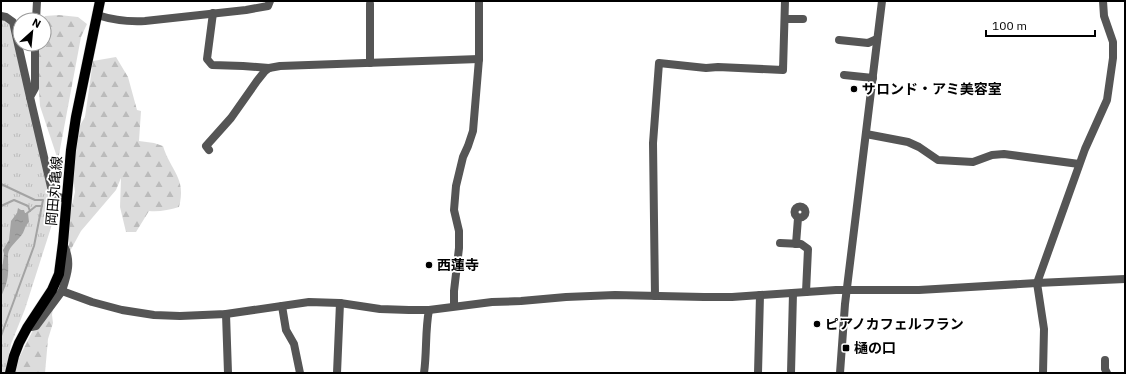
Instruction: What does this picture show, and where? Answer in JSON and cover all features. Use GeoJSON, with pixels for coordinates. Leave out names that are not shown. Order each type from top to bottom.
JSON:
{"type":"FeatureCollection","features":[{"type":"Feature","properties":{"kind":"main road","name":"岡田丸亀線"},"geometry":{"type":"LineString","coordinates":[[10,373],[14,356],[29,325],[56,283],[61,264],[71,150],[76,117],[100,1]]}},
{"type":"Feature","properties":{"kind":"street"},"geometry":{"type":"LineString","coordinates":[[36,12],[37,1]]}},
{"type":"Feature","properties":{"kind":"street"},"geometry":{"type":"LineString","coordinates":[[97,15],[113,20],[139,22],[268,6],[270,1]]}},
{"type":"Feature","properties":{"kind":"street"},"geometry":{"type":"LineString","coordinates":[[454,306],[459,231],[454,210],[456,186],[463,158],[473,131],[480,60],[479,1]]}},
{"type":"Feature","properties":{"kind":"street"},"geometry":{"type":"LineString","coordinates":[[655,296],[654,143],[659,64],[706,68],[718,66],[783,70],[785,1]]}},
{"type":"Feature","properties":{"kind":"street"},"geometry":{"type":"LineString","coordinates":[[840,373],[847,290],[882,1]]}},
{"type":"Feature","properties":{"kind":"street"},"geometry":{"type":"LineString","coordinates":[[1043,373],[1044,329],[1037,283],[1079,164],[1107,100],[1113,58],[1113,42],[1104,16],[1103,1]]}},
{"type":"Feature","properties":{"kind":"street"},"geometry":{"type":"LineString","coordinates":[[370,4],[370,63]]}},
{"type":"Feature","properties":{"kind":"street"},"geometry":{"type":"LineString","coordinates":[[213,14],[207,59],[212,65],[269,68],[280,66],[480,60]]}},
{"type":"Feature","properties":{"kind":"street"},"geometry":{"type":"LineString","coordinates":[[1,16],[6,17],[13,22],[51,187],[56,196],[66,199]]}},
{"type":"Feature","properties":{"kind":"street"},"geometry":{"type":"LineString","coordinates":[[785,19],[803,19]]}},
{"type":"Feature","properties":{"kind":"street"},"geometry":{"type":"LineString","coordinates":[[839,40],[868,43],[877,39]]}},
{"type":"Feature","properties":{"kind":"street"},"geometry":{"type":"LineString","coordinates":[[30,97],[35,88],[35,52]]}},
{"type":"Feature","properties":{"kind":"street"},"geometry":{"type":"LineString","coordinates":[[209,150],[206,146],[231,118],[264,71],[269,68]]}},
{"type":"Feature","properties":{"kind":"street"},"geometry":{"type":"LineString","coordinates":[[844,75],[873,78]]}},
{"type":"Feature","properties":{"kind":"street"},"geometry":{"type":"LineString","coordinates":[[866,134],[908,142],[919,147],[938,160],[973,162],[992,155],[1004,154],[1079,164]]}},
{"type":"Feature","properties":{"kind":"street"},"geometry":{"type":"LineString","coordinates":[[796,244],[798,218]]}},
{"type":"Feature","properties":{"kind":"street"},"geometry":{"type":"LineString","coordinates":[[29,325],[32,327],[36,326],[62,291],[68,270],[68,255],[63,243]]}},
{"type":"Feature","properties":{"kind":"street"},"geometry":{"type":"LineString","coordinates":[[780,243],[801,244],[808,249],[806,292]]}},
{"type":"Feature","properties":{"kind":"street"},"geometry":{"type":"LineString","coordinates":[[62,291],[92,302],[122,310],[154,315],[180,316],[226,314],[309,302],[380,309],[429,310],[492,302],[512,302],[566,297],[704,297],[847,290],[919,290],[1125,279]]}},
{"type":"Feature","properties":{"kind":"street"},"geometry":{"type":"LineString","coordinates":[[791,373],[793,293]]}},
{"type":"Feature","properties":{"kind":"street"},"geometry":{"type":"LineString","coordinates":[[758,373],[760,295]]}},
{"type":"Feature","properties":{"kind":"street"},"geometry":{"type":"LineString","coordinates":[[337,373],[340,304]]}},
{"type":"Feature","properties":{"kind":"street"},"geometry":{"type":"LineString","coordinates":[[282,306],[286,330],[294,344],[300,373]]}},
{"type":"Feature","properties":{"kind":"street"},"geometry":{"type":"LineString","coordinates":[[424,373],[429,310]]}},
{"type":"Feature","properties":{"kind":"street"},"geometry":{"type":"LineString","coordinates":[[226,314],[228,373]]}},
{"type":"Feature","properties":{"kind":"street"},"geometry":{"type":"LineString","coordinates":[[1105,360],[1105,369],[1107,373]]}},
{"type":"Feature","properties":{"kind":"green space"},"geometry":{"type":"Polygon","coordinates":[[[52,16],[78,17],[87,24],[81,37],[58,160],[40,106],[38,77],[37,52],[52,52],[52,16]]]}},
{"type":"Feature","properties":{"kind":"green space"},"geometry":{"type":"Polygon","coordinates":[[[1,17],[12,22],[12,52],[19,52],[55,206],[55,215],[25,309],[11,344],[6,373],[1,373],[1,17]]]}},
{"type":"Feature","properties":{"kind":"green space"},"geometry":{"type":"Polygon","coordinates":[[[116,57],[128,77],[137,110],[141,111],[139,141],[163,146],[179,181],[181,197],[179,207],[149,211],[136,232],[126,232],[120,207],[121,178],[116,190],[81,231],[69,253],[69,218],[75,192],[72,168],[79,127],[85,117],[93,61],[116,57]]]}},
{"type":"Feature","properties":{"kind":"green space"},"geometry":{"type":"Polygon","coordinates":[[[53,308],[53,323],[48,339],[45,373],[14,373],[16,364],[37,322],[53,308]]]}},
{"type":"Feature","properties":{"kind":"water"},"geometry":{"type":"Polygon","coordinates":[[[18,208],[24,210],[25,213],[28,213],[29,222],[21,236],[9,251],[7,280],[1,297],[3,250],[9,240],[11,221],[17,213],[18,208]]]}},
{"type":"Feature","properties":{"kind":"waterway"},"geometry":{"type":"LineString","coordinates":[[1,184],[35,200],[43,200],[34,246],[1,336]]}},
{"type":"Feature","properties":{"kind":"waterway"},"geometry":{"type":"LineString","coordinates":[[1,206],[14,200],[28,206],[30,211]]}},
{"type":"Feature","properties":{"kind":"waterway"},"geometry":{"type":"LineString","coordinates":[[26,214],[36,206],[42,206]]}},
{"type":"Feature","properties":{"kind":"place","name":"サロンド・アミ美容室"},"geometry":{"type":"Point","coordinates":[854,89]}},
{"type":"Feature","properties":{"kind":"place","name":"西蓮寺"},"geometry":{"type":"Point","coordinates":[429,265]}},
{"type":"Feature","properties":{"kind":"place","name":"ピアノカフェルフラン"},"geometry":{"type":"Point","coordinates":[817,324]}},
{"type":"Feature","properties":{"kind":"place","name":"樋の口"},"geometry":{"type":"Point","coordinates":[846,348]}}]}
